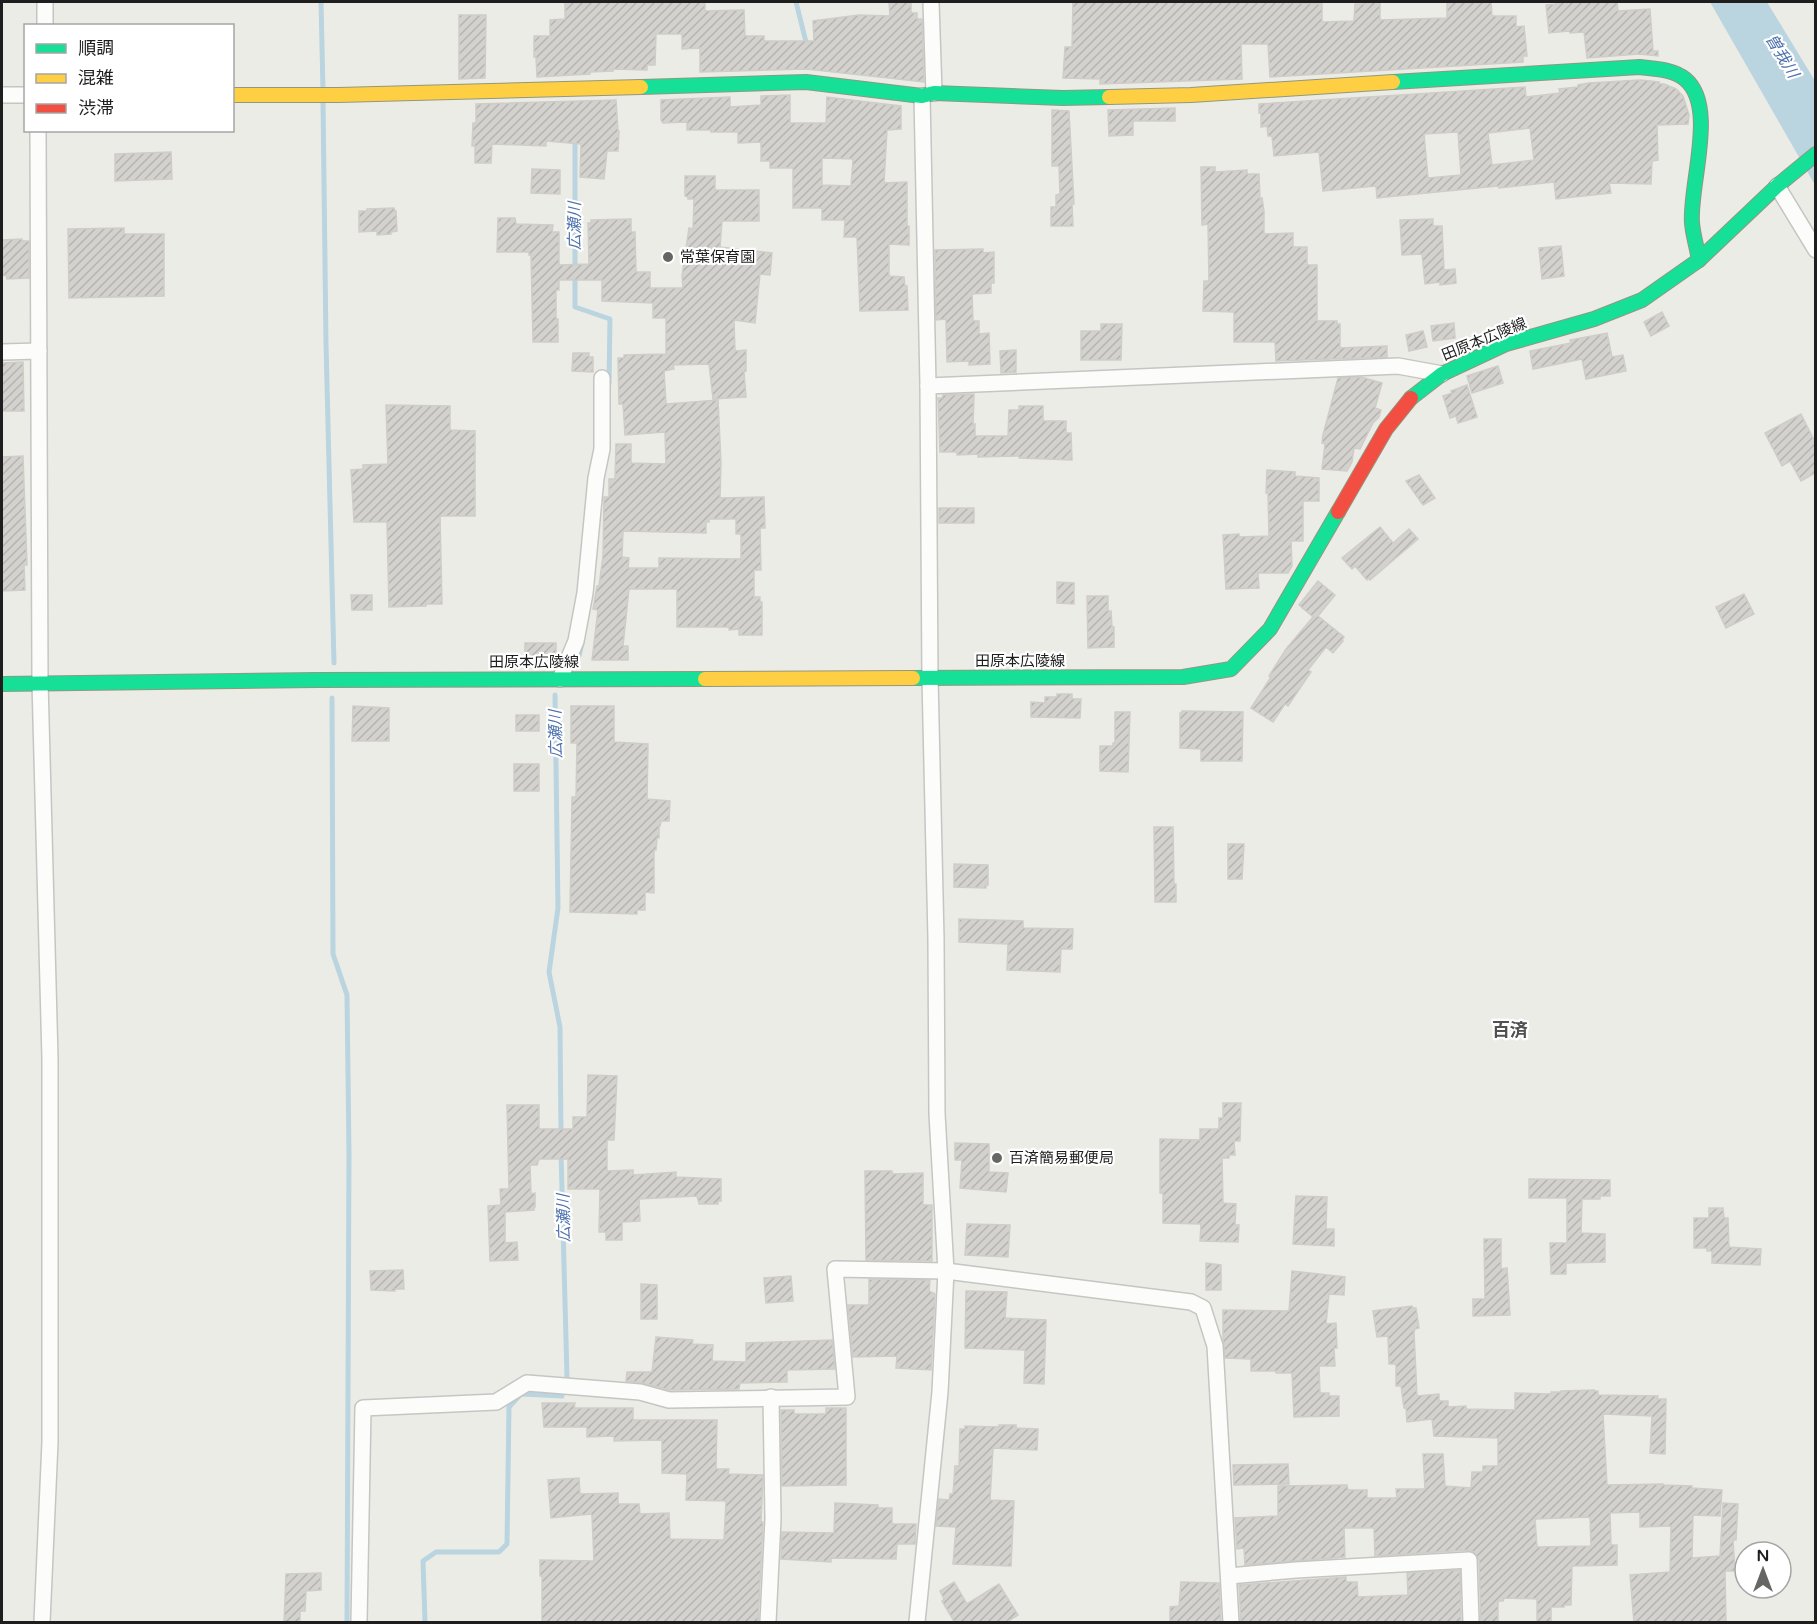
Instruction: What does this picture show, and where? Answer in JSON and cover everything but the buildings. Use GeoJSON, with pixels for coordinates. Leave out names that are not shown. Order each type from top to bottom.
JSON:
{"type":"FeatureCollection","features":[{"type":"Feature","properties":{"kind":"main road"},"geometry":{"type":"LineString","coordinates":[[234,95],[338,95],[806,82],[928,95],[1063,98],[1191,95],[1640,67],[1664,70],[1684,78],[1694,90],[1702,114],[1692,222],[1699,260]]}},
{"type":"Feature","properties":{"kind":"main road","name":"田原本広陵線"},"geometry":{"type":"LineString","coordinates":[[2,684],[1183,677],[1231,669],[1270,629],[1386,429],[1410,399],[1442,374],[1506,344],[1594,319],[1642,300],[1699,260],[1777,186],[1815,154]]}},
{"type":"Feature","properties":{"kind":"street"},"geometry":{"type":"LineString","coordinates":[[45,2],[45,24]]}},
{"type":"Feature","properties":{"kind":"street"},"geometry":{"type":"LineString","coordinates":[[917,1623],[940,1392],[946,1271],[937,1114],[936,939],[930,678],[928,95],[931,2]]}},
{"type":"Feature","properties":{"kind":"street"},"geometry":{"type":"LineString","coordinates":[[2,95],[24,95]]}},
{"type":"Feature","properties":{"kind":"street"},"geometry":{"type":"LineString","coordinates":[[38,132],[40,682],[50,1059],[50,1442],[42,1623]]}},
{"type":"Feature","properties":{"kind":"street"},"geometry":{"type":"LineString","coordinates":[[1777,186],[1815,250]]}},
{"type":"Feature","properties":{"kind":"street"},"geometry":{"type":"LineString","coordinates":[[2,352],[39,351]]}},
{"type":"Feature","properties":{"kind":"street"},"geometry":{"type":"LineString","coordinates":[[928,386],[1398,366],[1442,374]]}},
{"type":"Feature","properties":{"kind":"street"},"geometry":{"type":"LineString","coordinates":[[560,679],[576,641],[595,544],[596,478],[602,450],[602,378]]}},
{"type":"Feature","properties":{"kind":"street"},"geometry":{"type":"LineString","coordinates":[[359,1623],[363,1408],[496,1402],[527,1383],[640,1392],[669,1400],[847,1397],[835,1269],[946,1271],[993,1279],[1191,1302],[1203,1308],[1215,1346],[1231,1623]]}},
{"type":"Feature","properties":{"kind":"street"},"geometry":{"type":"LineString","coordinates":[[768,1623],[773,1519],[771,1397]]}},
{"type":"Feature","properties":{"kind":"street"},"geometry":{"type":"LineString","coordinates":[[1229,1576],[1469,1560],[1471,1623]]}},
{"type":"Feature","properties":{"kind":"water","name":"曽我川"},"geometry":{"type":"Polygon","coordinates":[[[1710,2],[1767,2],[1815,81],[1815,185],[1710,2]]]}},
{"type":"Feature","properties":{"kind":"waterway","name":"広瀬川"},"geometry":{"type":"LineString","coordinates":[[321,2],[323,91]]}},
{"type":"Feature","properties":{"kind":"waterway","name":"広瀬川"},"geometry":{"type":"LineString","coordinates":[[796,2],[807,46]]}},
{"type":"Feature","properties":{"kind":"waterway","name":"広瀬川"},"geometry":{"type":"LineString","coordinates":[[323,100],[334,663]]}},
{"type":"Feature","properties":{"kind":"waterway","name":"広瀬川"},"geometry":{"type":"LineString","coordinates":[[575,139],[575,307],[610,319],[609,384]]}},
{"type":"Feature","properties":{"kind":"waterway","name":"広瀬川"},"geometry":{"type":"LineString","coordinates":[[579,656],[582,643]]}},
{"type":"Feature","properties":{"kind":"waterway","name":"広瀬川"},"geometry":{"type":"LineString","coordinates":[[555,695],[558,908],[549,972],[560,1027],[561,1133]]}},
{"type":"Feature","properties":{"kind":"waterway","name":"広瀬川"},"geometry":{"type":"LineString","coordinates":[[332,698],[333,954],[347,995],[349,1153],[347,1622]]}},
{"type":"Feature","properties":{"kind":"waterway","name":"広瀬川"},"geometry":{"type":"LineString","coordinates":[[425,1622],[423,1561],[436,1552],[499,1552],[507,1544],[509,1407],[521,1394],[562,1396],[567,1377],[561,1152]]}},
{"type":"Feature","properties":{"kind":"traffic: fast"},"geometry":{"type":"LineString","coordinates":[[1393,82],[1640,67],[1675,73],[1685,79],[1695,91],[1700,108],[1700,147],[1692,207],[1693,232],[1699,260]]}},
{"type":"Feature","properties":{"kind":"traffic: fast"},"geometry":{"type":"LineString","coordinates":[[641,87],[806,82],[922,96],[934,93],[1063,98],[1109,97]]}},
{"type":"Feature","properties":{"kind":"traffic: fast"},"geometry":{"type":"LineString","coordinates":[[1411,398],[1442,374],[1506,344],[1594,319],[1642,300],[1699,260],[1777,186],[1816,154]]}},
{"type":"Feature","properties":{"kind":"traffic: fast"},"geometry":{"type":"LineString","coordinates":[[913,678],[1183,677],[1231,669],[1270,629],[1338,512]]}},
{"type":"Feature","properties":{"kind":"traffic: fast"},"geometry":{"type":"LineString","coordinates":[[2,684],[705,679]]}},
{"type":"Feature","properties":{"kind":"traffic: slow"},"geometry":{"type":"LineString","coordinates":[[1109,97],[1191,95],[1393,82]]}},
{"type":"Feature","properties":{"kind":"traffic: slow"},"geometry":{"type":"LineString","coordinates":[[234,95],[338,95],[641,87]]}},
{"type":"Feature","properties":{"kind":"traffic: slow"},"geometry":{"type":"LineString","coordinates":[[705,679],[913,678]]}},
{"type":"Feature","properties":{"kind":"traffic: jam"},"geometry":{"type":"LineString","coordinates":[[1338,512],[1386,429],[1411,398]]}},
{"type":"Feature","properties":{"kind":"place","name":"常葉保育園"},"geometry":{"type":"Point","coordinates":[668,257]}},
{"type":"Feature","properties":{"kind":"place","name":"百済簡易郵便局"},"geometry":{"type":"Point","coordinates":[997,1158]}},
{"type":"Feature","properties":{"kind":"district","name":"百済"},"geometry":{"type":"Point","coordinates":[1510,1030]}}]}
